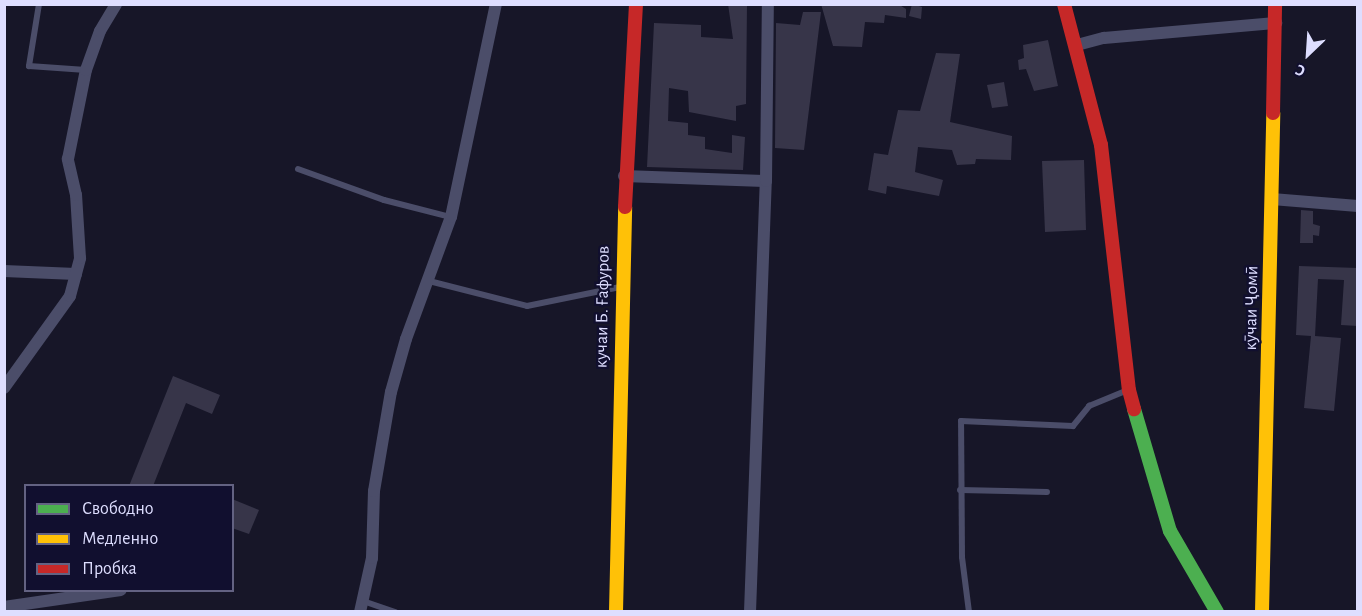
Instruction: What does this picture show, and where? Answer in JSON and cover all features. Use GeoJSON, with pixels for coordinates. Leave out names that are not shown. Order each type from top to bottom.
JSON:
{"type":"FeatureCollection","features":[{"type":"Feature","properties":{"kind":"street"},"geometry":{"type":"LineString","coordinates":[[4,388],[70,296],[80,258],[76,195],[68,159],[86,70],[100,31],[116,4]]}},
{"type":"Feature","properties":{"kind":"street"},"geometry":{"type":"LineString","coordinates":[[362,606],[372,558],[379,449],[406,339],[451,217],[496,4]]}},
{"type":"Feature","properties":{"kind":"street","name":"кучаи Б. Ғафуров"},"geometry":{"type":"LineString","coordinates":[[616,612],[624,176],[636,4]]}},
{"type":"Feature","properties":{"kind":"street"},"geometry":{"type":"LineString","coordinates":[[750,612],[766,181],[768,4]]}},
{"type":"Feature","properties":{"kind":"street"},"geometry":{"type":"LineString","coordinates":[[1065,4],[1101,145],[1128,390],[1170,531],[1217,612]]}},
{"type":"Feature","properties":{"kind":"street","name":"кӯчаи Ҷомӣ"},"geometry":{"type":"LineString","coordinates":[[1262,612],[1275,4]]}},
{"type":"Feature","properties":{"kind":"street"},"geometry":{"type":"LineString","coordinates":[[1077,45],[1104,38],[1276,23]]}},
{"type":"Feature","properties":{"kind":"street"},"geometry":{"type":"LineString","coordinates":[[624,176],[766,181]]}},
{"type":"Feature","properties":{"kind":"street"},"geometry":{"type":"LineString","coordinates":[[1272,199],[1358,206]]}},
{"type":"Feature","properties":{"kind":"street"},"geometry":{"type":"LineString","coordinates":[[4,271],[76,274]]}},
{"type":"Feature","properties":{"kind":"street"},"geometry":{"type":"LineString","coordinates":[[4,607],[114,592]]}},
{"type":"Feature","properties":{"kind":"lane"},"geometry":{"type":"LineString","coordinates":[[39,4],[29,66],[86,70]]}},
{"type":"Feature","properties":{"kind":"lane"},"geometry":{"type":"LineString","coordinates":[[298,170],[384,200],[451,217]]}},
{"type":"Feature","properties":{"kind":"lane"},"geometry":{"type":"LineString","coordinates":[[429,281],[527,306],[621,287]]}},
{"type":"Feature","properties":{"kind":"lane"},"geometry":{"type":"LineString","coordinates":[[969,612],[960,490],[961,422],[1073,426],[1089,406],[1128,390]]}},
{"type":"Feature","properties":{"kind":"lane"},"geometry":{"type":"LineString","coordinates":[[960,490],[1047,492]]}},
{"type":"Feature","properties":{"kind":"lane"},"geometry":{"type":"LineString","coordinates":[[362,606],[395,612]]}},
{"type":"Feature","properties":{"kind":"building"},"geometry":{"type":"Polygon","coordinates":[[[728,4],[747,4],[746,104],[736,106],[736,121],[689,112],[688,91],[669,88],[668,121],[688,123],[688,135],[705,137],[705,149],[732,153],[732,135],[745,137],[743,170],[647,167],[654,23],[701,25],[701,37],[733,39],[728,4]]]}},
{"type":"Feature","properties":{"kind":"building"},"geometry":{"type":"Polygon","coordinates":[[[821,4],[898,4],[906,9],[906,18],[885,15],[884,23],[865,22],[862,47],[833,46],[821,4]]]}},
{"type":"Feature","properties":{"kind":"building"},"geometry":{"type":"Polygon","coordinates":[[[912,4],[922,7],[921,19],[909,16],[912,4]]]}},
{"type":"Feature","properties":{"kind":"building"},"geometry":{"type":"Polygon","coordinates":[[[803,12],[821,12],[804,150],[775,148],[776,23],[800,25],[803,12]]]}},
{"type":"Feature","properties":{"kind":"building"},"geometry":{"type":"Polygon","coordinates":[[[1048,40],[1058,86],[1034,91],[1026,69],[1019,70],[1018,60],[1024,58],[1023,45],[1048,40]]]}},
{"type":"Feature","properties":{"kind":"building"},"geometry":{"type":"Polygon","coordinates":[[[936,53],[960,54],[950,122],[1012,136],[1011,160],[976,159],[975,164],[957,165],[952,150],[918,147],[915,172],[943,180],[939,196],[887,186],[886,194],[868,190],[874,153],[888,155],[898,110],[920,111],[936,53]]]}},
{"type":"Feature","properties":{"kind":"building"},"geometry":{"type":"Polygon","coordinates":[[[1004,82],[1008,106],[992,108],[987,85],[1004,82]]]}},
{"type":"Feature","properties":{"kind":"building"},"geometry":{"type":"Polygon","coordinates":[[[1084,160],[1086,230],[1045,232],[1042,161],[1084,160]]]}},
{"type":"Feature","properties":{"kind":"building"},"geometry":{"type":"Polygon","coordinates":[[[1301,210],[1313,211],[1313,224],[1320,226],[1319,236],[1313,235],[1313,243],[1300,243],[1301,210]]]}},
{"type":"Feature","properties":{"kind":"building"},"geometry":{"type":"Polygon","coordinates":[[[1299,266],[1358,268],[1358,326],[1341,325],[1344,280],[1318,279],[1315,336],[1341,338],[1334,411],[1304,408],[1311,336],[1296,335],[1299,266]]]}},
{"type":"Feature","properties":{"kind":"building"},"geometry":{"type":"Polygon","coordinates":[[[173,376],[220,395],[212,414],[186,403],[154,484],[130,484],[173,376]]]}},
{"type":"Feature","properties":{"kind":"building"},"geometry":{"type":"Polygon","coordinates":[[[234,500],[259,510],[249,534],[234,529],[234,500]]]}},
{"type":"Feature","properties":{"kind":"traffic: fast"},"geometry":{"type":"LineString","coordinates":[[1134,409],[1170,531],[1217,612]]}},
{"type":"Feature","properties":{"kind":"traffic: slow"},"geometry":{"type":"LineString","coordinates":[[1262,612],[1273,113]]}},
{"type":"Feature","properties":{"kind":"traffic: slow"},"geometry":{"type":"LineString","coordinates":[[616,612],[625,207]]}},
{"type":"Feature","properties":{"kind":"traffic: jam"},"geometry":{"type":"LineString","coordinates":[[625,207],[636,4]]}},
{"type":"Feature","properties":{"kind":"traffic: jam"},"geometry":{"type":"LineString","coordinates":[[1064,4],[1101,145],[1129,390],[1134,409]]}},
{"type":"Feature","properties":{"kind":"traffic: jam"},"geometry":{"type":"LineString","coordinates":[[1273,113],[1275,4]]}}]}
